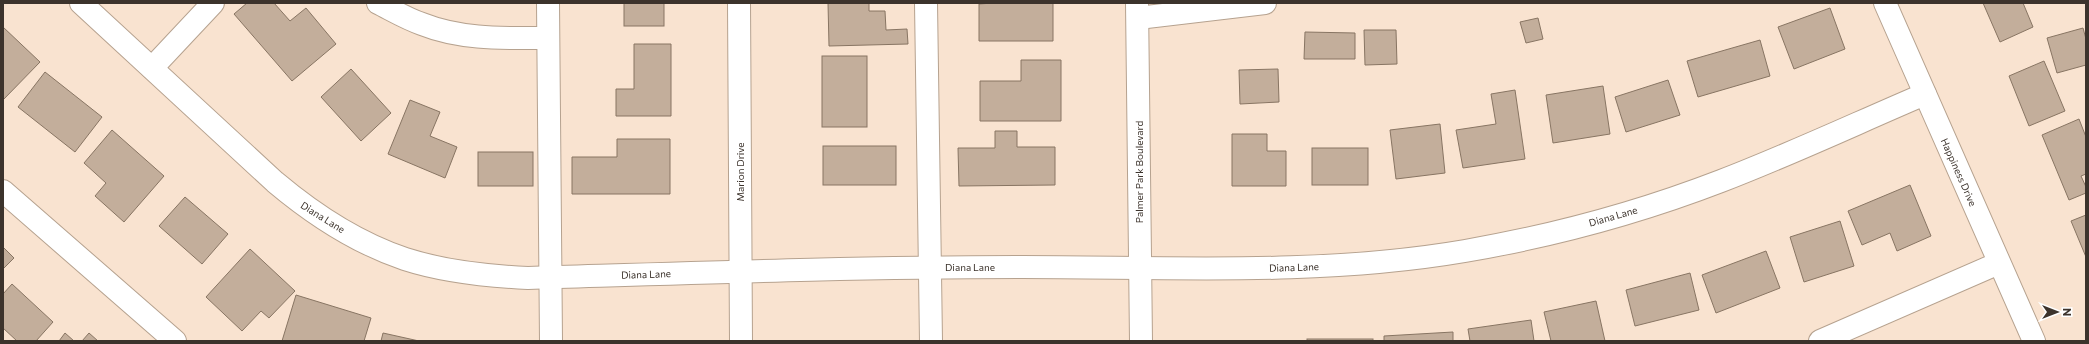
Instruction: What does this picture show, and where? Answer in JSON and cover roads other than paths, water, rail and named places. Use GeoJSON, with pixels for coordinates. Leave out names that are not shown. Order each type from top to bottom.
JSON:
{"type":"FeatureCollection","features":[{"type":"Feature","properties":{"kind":"street","name":"Diana Lane"},"geometry":{"type":"LineString","coordinates":[[82,3],[293,197],[339,228],[372,245],[405,259],[483,276],[550,278],[740,271],[930,267],[1265,268],[1338,266],[1400,260],[1466,251],[1599,221],[1722,181],[1925,94]]}},
{"type":"Feature","properties":{"kind":"street"},"geometry":{"type":"LineString","coordinates":[[152,68],[213,3]]}},
{"type":"Feature","properties":{"kind":"street"},"geometry":{"type":"LineString","coordinates":[[378,3],[422,24],[451,32],[491,38],[548,38]]}},
{"type":"Feature","properties":{"kind":"street"},"geometry":{"type":"LineString","coordinates":[[548,3],[551,341]]}},
{"type":"Feature","properties":{"kind":"street","name":"Marion Drive"},"geometry":{"type":"LineString","coordinates":[[739,3],[741,341]]}},
{"type":"Feature","properties":{"kind":"street"},"geometry":{"type":"LineString","coordinates":[[926,3],[931,341]]}},
{"type":"Feature","properties":{"kind":"street"},"geometry":{"type":"LineString","coordinates":[[1137,10],[1265,3]]}},
{"type":"Feature","properties":{"kind":"street","name":"Happiness Drive"},"geometry":{"type":"LineString","coordinates":[[1884,3],[2034,341]]}},
{"type":"Feature","properties":{"kind":"street","name":"Palmer Park Boulevard"},"geometry":{"type":"LineString","coordinates":[[1137,10],[1141,341]]}},
{"type":"Feature","properties":{"kind":"street"},"geometry":{"type":"LineString","coordinates":[[3,191],[175,341]]}},
{"type":"Feature","properties":{"kind":"street"},"geometry":{"type":"LineString","coordinates":[[1820,341],[1999,263]]}}]}
